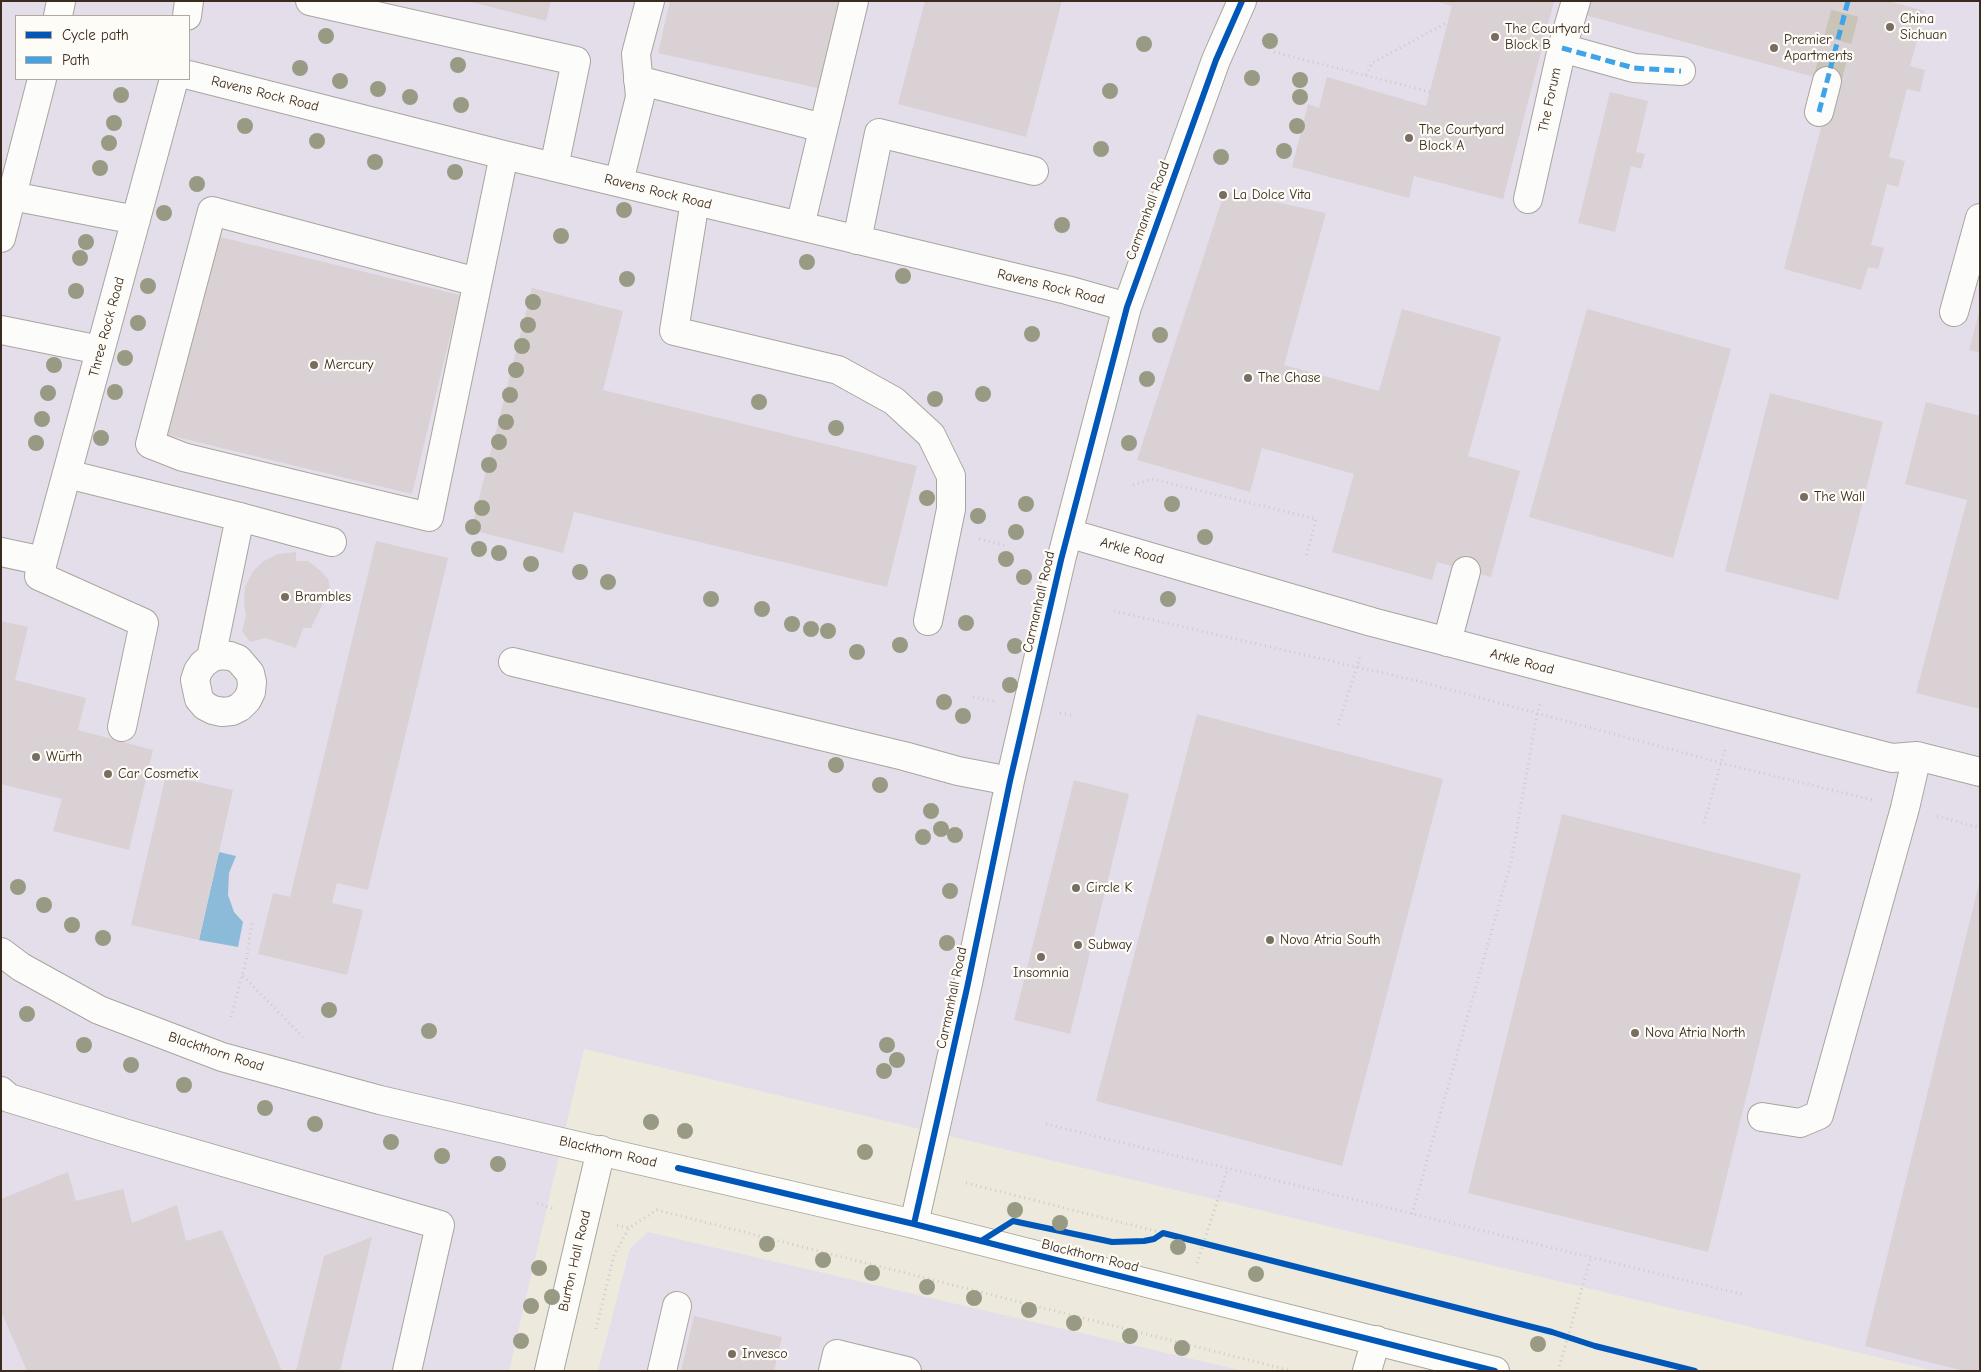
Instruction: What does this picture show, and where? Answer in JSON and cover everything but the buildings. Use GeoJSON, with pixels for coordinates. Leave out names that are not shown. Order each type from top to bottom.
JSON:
{"type":"FeatureCollection","features":[{"type":"Feature","properties":{"kind":"street"},"geometry":{"type":"LineString","coordinates":[[58,15],[61,1]]}},
{"type":"Feature","properties":{"kind":"street"},"geometry":{"type":"LineString","coordinates":[[187,15],[189,1]]}},
{"type":"Feature","properties":{"kind":"street"},"geometry":{"type":"LineString","coordinates":[[310,1],[576,61],[554,167]]}},
{"type":"Feature","properties":{"kind":"street"},"geometry":{"type":"LineString","coordinates":[[619,182],[640,97],[636,54],[650,1]]}},
{"type":"Feature","properties":{"kind":"street"},"geometry":{"type":"LineString","coordinates":[[800,226],[854,1]]}},
{"type":"Feature","properties":{"kind":"street","name":"Carmanhall Road"},"geometry":{"type":"LineString","coordinates":[[914,1224],[967,988],[1010,780],[1068,533],[1127,307],[1216,60],[1242,1]]}},
{"type":"Feature","properties":{"kind":"street","name":"The Forum"},"geometry":{"type":"LineString","coordinates":[[1528,199],[1562,48],[1576,1]]}},
{"type":"Feature","properties":{"kind":"street"},"geometry":{"type":"LineString","coordinates":[[1562,48],[1634,68],[1681,71]]}},
{"type":"Feature","properties":{"kind":"street","name":"Ravens Rock Road"},"geometry":{"type":"LineString","coordinates":[[190,75],[504,155],[1127,307]]}},
{"type":"Feature","properties":{"kind":"street"},"geometry":{"type":"LineString","coordinates":[[1,238],[42,80]]}},
{"type":"Feature","properties":{"kind":"street","name":"Three Rock Road"},"geometry":{"type":"LineString","coordinates":[[41,568],[174,80]]}},
{"type":"Feature","properties":{"kind":"street"},"geometry":{"type":"LineString","coordinates":[[638,80],[823,128]]}},
{"type":"Feature","properties":{"kind":"street"},"geometry":{"type":"LineString","coordinates":[[1818,112],[1827,81]]}},
{"type":"Feature","properties":{"kind":"street"},"geometry":{"type":"LineString","coordinates":[[857,240],[879,133],[1034,171]]}},
{"type":"Feature","properties":{"kind":"street"},"geometry":{"type":"LineString","coordinates":[[477,282],[212,211],[150,444],[183,457],[429,517],[504,155]]}},
{"type":"Feature","properties":{"kind":"street"},"geometry":{"type":"LineString","coordinates":[[12,196],[136,220]]}},
{"type":"Feature","properties":{"kind":"street"},"geometry":{"type":"LineString","coordinates":[[696,201],[674,331],[838,370],[894,401],[931,435],[950,476],[951,510],[928,621]]}},
{"type":"Feature","properties":{"kind":"street"},"geometry":{"type":"LineString","coordinates":[[1954,312],[1980,218]]}},
{"type":"Feature","properties":{"kind":"street"},"geometry":{"type":"LineString","coordinates":[[1,330],[100,350]]}},
{"type":"Feature","properties":{"kind":"street"},"geometry":{"type":"LineString","coordinates":[[67,474],[332,542]]}},
{"type":"Feature","properties":{"kind":"street"},"geometry":{"type":"LineString","coordinates":[[211,658],[240,517]]}},
{"type":"Feature","properties":{"kind":"street","name":"Arkle Road"},"geometry":{"type":"LineString","coordinates":[[1068,533],[1372,622],[1550,669],[1892,758],[1917,756],[1980,772]]}},
{"type":"Feature","properties":{"kind":"street"},"geometry":{"type":"LineString","coordinates":[[1,552],[41,568],[144,622],[122,727]]}},
{"type":"Feature","properties":{"kind":"street"},"geometry":{"type":"LineString","coordinates":[[1447,642],[1466,570]]}},
{"type":"Feature","properties":{"kind":"street"},"geometry":{"type":"LineString","coordinates":[[513,662],[958,771],[1010,780]]}},
{"type":"Feature","properties":{"kind":"street"},"geometry":{"type":"LineString","coordinates":[[1762,1117],[1800,1123],[1819,1115],[1905,808],[1917,756]]}},
{"type":"Feature","properties":{"kind":"street","name":"Blackthorn Road"},"geometry":{"type":"LineString","coordinates":[[1,952],[21,967],[99,1010],[222,1057],[380,1100],[914,1224],[1495,1371]]}},
{"type":"Feature","properties":{"kind":"street"},"geometry":{"type":"LineString","coordinates":[[4,1099],[440,1225],[408,1371]]}},
{"type":"Feature","properties":{"kind":"street","name":"Burton Hall Road"},"geometry":{"type":"LineString","coordinates":[[549,1371],[600,1150]]}},
{"type":"Feature","properties":{"kind":"street"},"geometry":{"type":"LineString","coordinates":[[662,1371],[677,1306]]}},
{"type":"Feature","properties":{"kind":"street"},"geometry":{"type":"LineString","coordinates":[[1367,1371],[1376,1340]]}},
{"type":"Feature","properties":{"kind":"street"},"geometry":{"type":"LineString","coordinates":[[833,1371],[837,1354],[907,1371]]}},
{"type":"Feature","properties":{"kind":"path"},"geometry":{"type":"LineString","coordinates":[[1366,75],[1372,63],[1448,22]]}},
{"type":"Feature","properties":{"kind":"path"},"geometry":{"type":"LineString","coordinates":[[1274,52],[1430,92]]}},
{"type":"Feature","properties":{"kind":"path"},"geometry":{"type":"LineString","coordinates":[[1133,485],[1152,479],[1316,519],[1306,556]]}},
{"type":"Feature","properties":{"kind":"path"},"geometry":{"type":"LineString","coordinates":[[1114,611],[1357,667],[1721,764],[1980,828]]}},
{"type":"Feature","properties":{"kind":"path"},"geometry":{"type":"LineString","coordinates":[[1338,725],[1372,622]]}},
{"type":"Feature","properties":{"kind":"path"},"geometry":{"type":"LineString","coordinates":[[1412,1214],[1510,862],[1537,714],[1550,669]]}},
{"type":"Feature","properties":{"kind":"path"},"geometry":{"type":"LineString","coordinates":[[1704,823],[1734,717]]}},
{"type":"Feature","properties":{"kind":"path"},"geometry":{"type":"LineString","coordinates":[[231,1017],[243,975],[252,920]]}},
{"type":"Feature","properties":{"kind":"path"},"geometry":{"type":"LineString","coordinates":[[243,975],[303,1037]]}},
{"type":"Feature","properties":{"kind":"path"},"geometry":{"type":"LineString","coordinates":[[1046,1124],[1745,1295]]}},
{"type":"Feature","properties":{"kind":"path"},"geometry":{"type":"LineString","coordinates":[[1187,1294],[1228,1168]]}},
{"type":"Feature","properties":{"kind":"path"},"geometry":{"type":"LineString","coordinates":[[966,1183],[1166,1234]]}},
{"type":"Feature","properties":{"kind":"path"},"geometry":{"type":"LineString","coordinates":[[662,1212],[664,1206]]}},
{"type":"Feature","properties":{"kind":"path"},"geometry":{"type":"LineString","coordinates":[[595,1332],[614,1255],[629,1228],[657,1210],[1292,1371]]}},
{"type":"Feature","properties":{"kind":"path"},"geometry":{"type":"LineString","coordinates":[[1154,1239],[1166,1234]]}},
{"type":"Feature","properties":{"kind":"path"},"geometry":{"type":"LineString","coordinates":[[1194,1241],[1213,1246]]}},
{"type":"Feature","properties":{"kind":"path"},"geometry":{"type":"LineString","coordinates":[[1558,1371],[1591,1258]]}},
{"type":"Feature","properties":{"kind":"path"},"geometry":{"type":"LineString","coordinates":[[1560,1334],[1577,1339]]}},
{"type":"Feature","properties":{"kind":"shaded area"},"geometry":{"type":"Polygon","coordinates":[[[1,1],[1980,1],[1980,1371],[1935,1371],[584,1049],[509,1371],[1,1371],[1,1]]]}},
{"type":"Feature","properties":{"kind":"shaded area"},"geometry":{"type":"Polygon","coordinates":[[[648,1232],[1244,1371],[598,1371],[630,1248],[648,1232]]]}},
{"type":"Feature","properties":{"kind":"water"},"geometry":{"type":"Polygon","coordinates":[[[219,852],[236,856],[229,873],[228,895],[234,912],[243,922],[238,947],[199,940],[219,852]]]}},
{"type":"Feature","properties":{"kind":"tunnel"},"geometry":{"type":"LineString","coordinates":[[1827,81],[1848,1]]}},
{"type":"Feature","properties":{"kind":"marked path"},"geometry":{"type":"LineString","coordinates":[[1819,112],[1848,1]]}},
{"type":"Feature","properties":{"kind":"marked path"},"geometry":{"type":"LineString","coordinates":[[1562,48],[1634,68],[1681,71]]}},
{"type":"Feature","properties":{"kind":"cycle path"},"geometry":{"type":"LineString","coordinates":[[914,1224],[967,988],[1010,781],[1061,560],[1127,307],[1216,60],[1242,1]]}},
{"type":"Feature","properties":{"kind":"cycle path"},"geometry":{"type":"LineString","coordinates":[[678,1168],[914,1224],[1495,1371]]}},
{"type":"Feature","properties":{"kind":"cycle path"},"geometry":{"type":"LineString","coordinates":[[981,1241],[1013,1221],[1112,1242],[1144,1241],[1154,1239],[1163,1233],[1552,1332],[1595,1346],[1695,1371]]}},
{"type":"Feature","properties":{"kind":"place","name":"China Sichuan"},"geometry":{"type":"Point","coordinates":[1890,27]}},
{"type":"Feature","properties":{"kind":"place","name":"The Courtyard Block B"},"geometry":{"type":"Point","coordinates":[1495,37]}},
{"type":"Feature","properties":{"kind":"place","name":"Premier Apartments"},"geometry":{"type":"Point","coordinates":[1774,48]}},
{"type":"Feature","properties":{"kind":"place","name":"The Courtyard Block A"},"geometry":{"type":"Point","coordinates":[1409,138]}},
{"type":"Feature","properties":{"kind":"place","name":"La Dolce Vita"},"geometry":{"type":"Point","coordinates":[1223,195]}},
{"type":"Feature","properties":{"kind":"place","name":"Mercury"},"geometry":{"type":"Point","coordinates":[314,365]}},
{"type":"Feature","properties":{"kind":"place","name":"The Chase"},"geometry":{"type":"Point","coordinates":[1248,378]}},
{"type":"Feature","properties":{"kind":"place","name":"The Wall"},"geometry":{"type":"Point","coordinates":[1804,497]}},
{"type":"Feature","properties":{"kind":"place","name":"Brambles"},"geometry":{"type":"Point","coordinates":[285,597]}},
{"type":"Feature","properties":{"kind":"place","name":"Würth"},"geometry":{"type":"Point","coordinates":[36,757]}},
{"type":"Feature","properties":{"kind":"place","name":"Car Cosmetix"},"geometry":{"type":"Point","coordinates":[108,774]}},
{"type":"Feature","properties":{"kind":"place","name":"Circle K"},"geometry":{"type":"Point","coordinates":[1076,888]}},
{"type":"Feature","properties":{"kind":"place","name":"Nova Atria South"},"geometry":{"type":"Point","coordinates":[1270,940]}},
{"type":"Feature","properties":{"kind":"place","name":"Subway"},"geometry":{"type":"Point","coordinates":[1078,945]}},
{"type":"Feature","properties":{"kind":"place","name":"Insomnia"},"geometry":{"type":"Point","coordinates":[1041,957]}},
{"type":"Feature","properties":{"kind":"place","name":"Nova Atria North"},"geometry":{"type":"Point","coordinates":[1635,1033]}},
{"type":"Feature","properties":{"kind":"place","name":"Invesco"},"geometry":{"type":"Point","coordinates":[732,1354]}}]}
